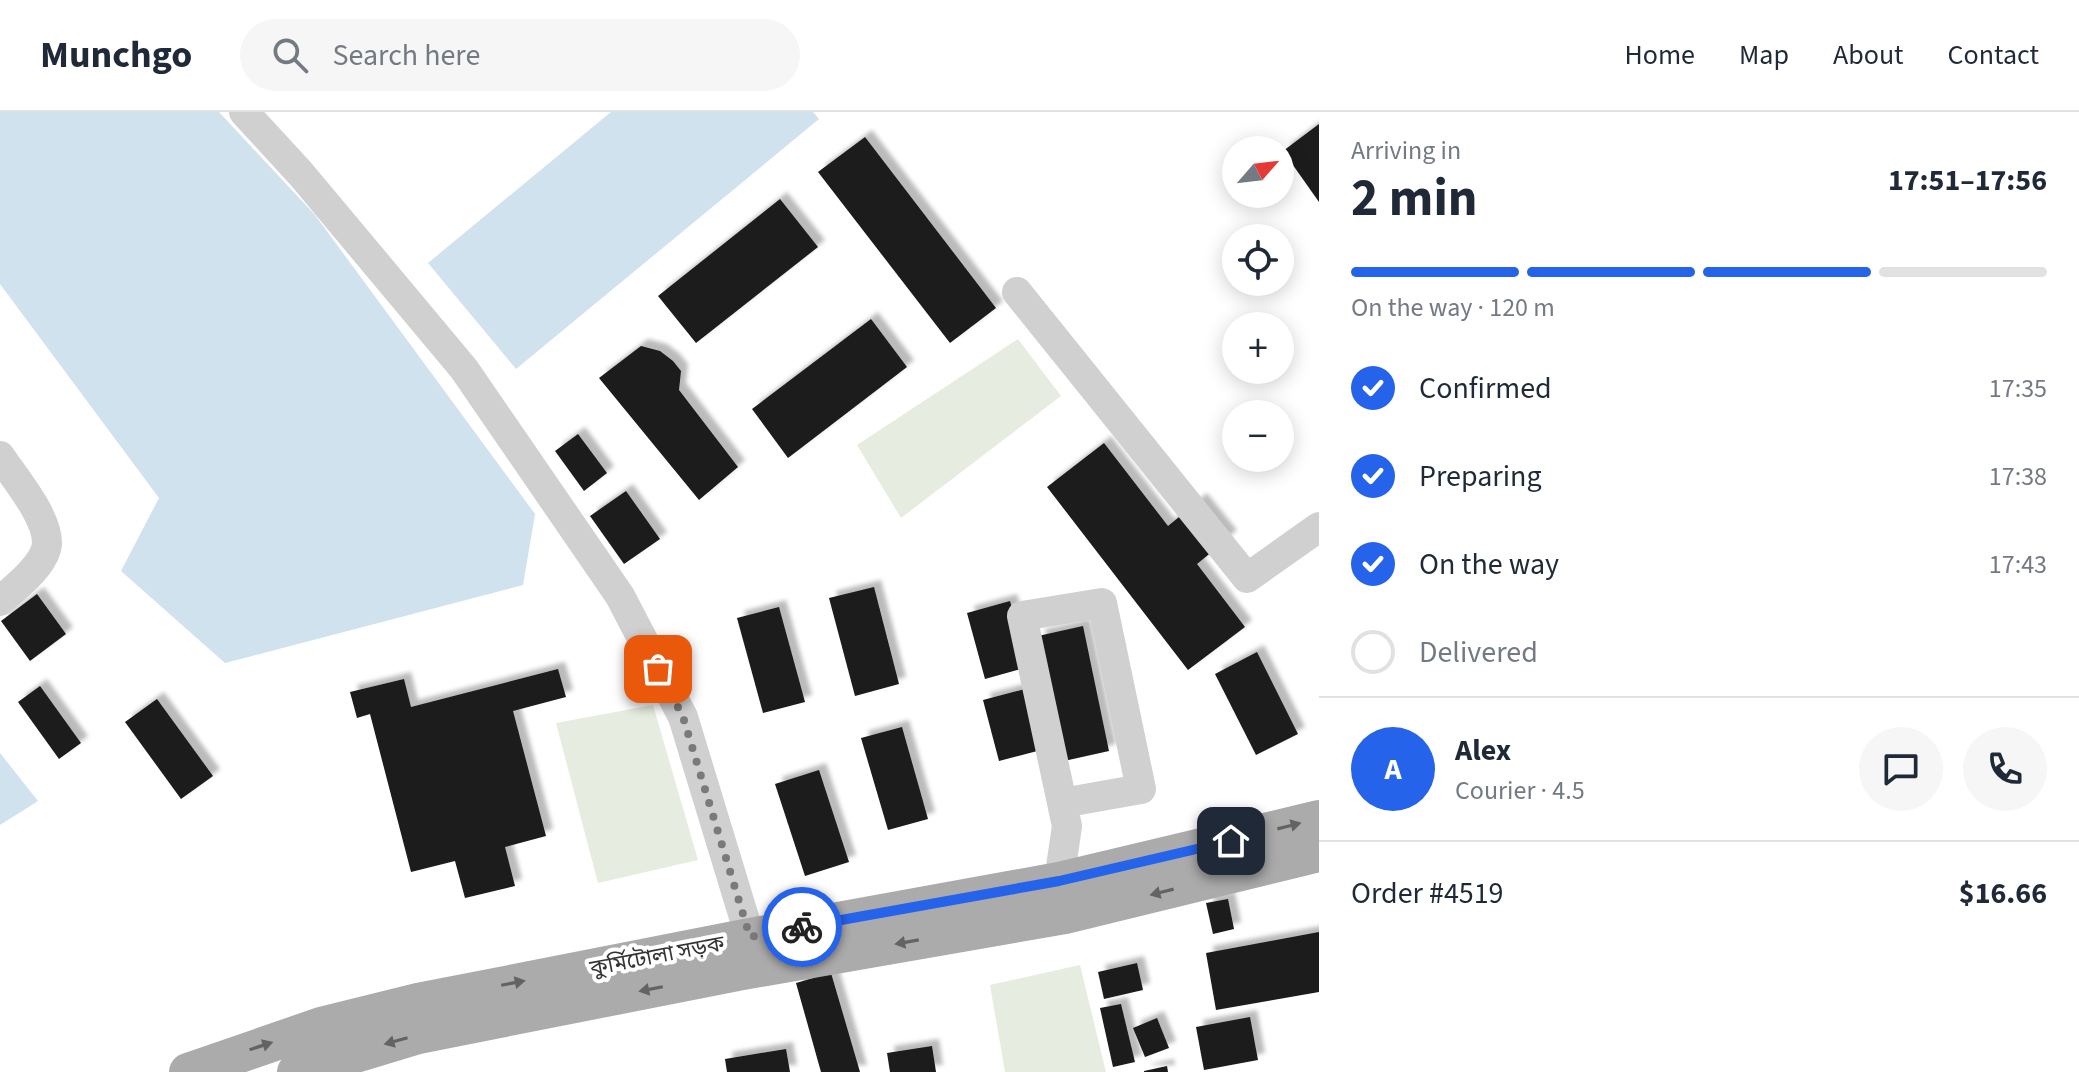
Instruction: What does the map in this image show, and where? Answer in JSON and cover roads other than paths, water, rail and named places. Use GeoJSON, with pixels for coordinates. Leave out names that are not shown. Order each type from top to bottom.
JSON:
{"type":"FeatureCollection","features":[{"type":"Feature","properties":{"kind":"main road","name":"কুর্মিটোলা সড়ক"},"geometry":{"type":"LineString","coordinates":[[188,1072],[321,1026],[418,1002],[1059,881],[1319,819]]}},
{"type":"Feature","properties":{"kind":"main road","name":"কুর্মিটোলা সড়ক"},"geometry":{"type":"LineString","coordinates":[[296,1072],[346,1065],[418,1035],[737,972],[1065,915],[1319,853]]}},
{"type":"Feature","properties":{"kind":"street"},"geometry":{"type":"LineString","coordinates":[[244,112],[301,174],[464,369],[620,596],[683,717],[750,937]]}},
{"type":"Feature","properties":{"kind":"street"},"geometry":{"type":"LineString","coordinates":[[1017,292],[1247,578],[1319,527]]}},
{"type":"Feature","properties":{"kind":"street"},"geometry":{"type":"LineString","coordinates":[[0,456],[31,502],[43,525],[47,544],[39,562],[0,601]]}},
{"type":"Feature","properties":{"kind":"street"},"geometry":{"type":"LineString","coordinates":[[1059,881],[1067,826],[1062,803],[1022,616],[1102,603],[1141,789],[1062,803]]}},
{"type":"Feature","properties":{"kind":"street"},"geometry":{"type":"LineString","coordinates":[[321,1026],[346,1065]]}},
{"type":"Feature","properties":{"kind":"water"},"geometry":{"type":"Polygon","coordinates":[[[0,112],[219,112],[315,215],[535,514],[523,585],[225,663],[121,571],[159,498],[0,284],[0,112]]]}},
{"type":"Feature","properties":{"kind":"water"},"geometry":{"type":"Polygon","coordinates":[[[611,112],[813,112],[819,119],[516,369],[428,263],[611,112]]]}},
{"type":"Feature","properties":{"kind":"water"},"geometry":{"type":"Polygon","coordinates":[[[0,753],[38,801],[0,825],[0,753]]]}}]}
